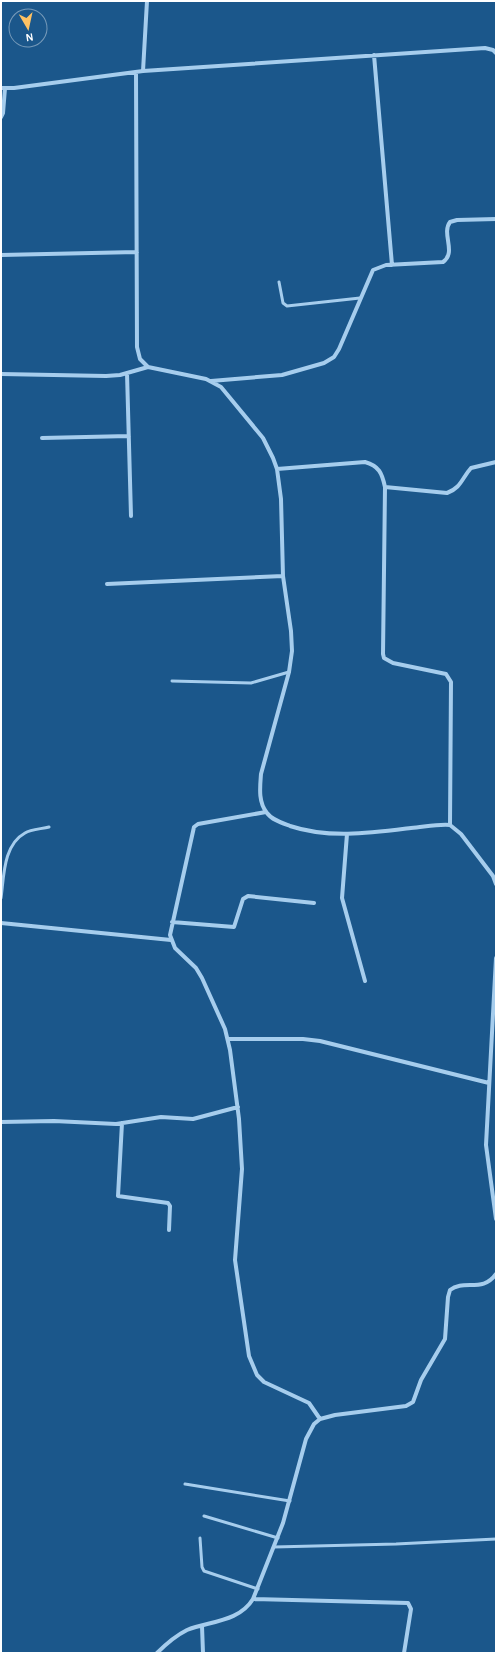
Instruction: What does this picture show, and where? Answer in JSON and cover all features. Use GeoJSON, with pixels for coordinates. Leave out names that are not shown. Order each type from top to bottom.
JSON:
{"type":"FeatureCollection","features":[{"type":"Feature","properties":{"kind":"street"},"geometry":{"type":"LineString","coordinates":[[143,71],[147,1]]}},
{"type":"Feature","properties":{"kind":"street"},"geometry":{"type":"LineString","coordinates":[[1,117],[3,113],[3,88],[143,71],[485,48],[493,50],[496,53]]}},
{"type":"Feature","properties":{"kind":"street"},"geometry":{"type":"LineString","coordinates":[[374,55],[392,265]]}},
{"type":"Feature","properties":{"kind":"street"},"geometry":{"type":"LineString","coordinates":[[136,72],[137,347],[140,359],[148,367]]}},
{"type":"Feature","properties":{"kind":"street"},"geometry":{"type":"LineString","coordinates":[[1,374],[106,376],[127,373],[148,367],[211,381],[271,377],[329,360],[339,349],[373,270],[381,266],[443,262],[447,260],[449,252],[447,228],[450,222],[457,220],[496,219]]}},
{"type":"Feature","properties":{"kind":"street"},"geometry":{"type":"LineString","coordinates":[[1,255],[137,252]]}},
{"type":"Feature","properties":{"kind":"street"},"geometry":{"type":"LineString","coordinates":[[127,373],[131,516]]}},
{"type":"Feature","properties":{"kind":"street"},"geometry":{"type":"LineString","coordinates":[[211,381],[220,387],[256,428],[269,448],[277,469],[282,504],[282,576],[292,642],[289,672],[261,774],[260,796],[266,812],[278,822],[294,827],[311,831],[347,834],[450,825],[461,834],[493,876],[496,884]]}},
{"type":"Feature","properties":{"kind":"street"},"geometry":{"type":"LineString","coordinates":[[42,438],[129,436]]}},
{"type":"Feature","properties":{"kind":"street"},"geometry":{"type":"LineString","coordinates":[[277,469],[365,462],[374,464],[380,470],[385,486],[383,654],[384,658],[393,663],[446,674],[451,682],[450,825]]}},
{"type":"Feature","properties":{"kind":"street"},"geometry":{"type":"LineString","coordinates":[[385,486],[447,493],[455,490],[461,484],[471,468],[496,462]]}},
{"type":"Feature","properties":{"kind":"street"},"geometry":{"type":"LineString","coordinates":[[107,584],[282,576]]}},
{"type":"Feature","properties":{"kind":"street"},"geometry":{"type":"LineString","coordinates":[[266,812],[198,824],[194,827],[172,922],[171,940],[175,948],[196,968],[202,978],[228,1039],[238,1107],[241,1143],[242,1188],[235,1254],[249,1356],[257,1375],[264,1382],[309,1403],[320,1419]]}},
{"type":"Feature","properties":{"kind":"street"},"geometry":{"type":"LineString","coordinates":[[347,834],[342,898],[365,981]]}},
{"type":"Feature","properties":{"kind":"street"},"geometry":{"type":"LineString","coordinates":[[172,922],[232,928],[236,924],[243,899],[248,896],[314,903]]}},
{"type":"Feature","properties":{"kind":"street"},"geometry":{"type":"LineString","coordinates":[[1,924],[171,940]]}},
{"type":"Feature","properties":{"kind":"street"},"geometry":{"type":"LineString","coordinates":[[496,958],[486,1145],[494,1192],[496,1219]]}},
{"type":"Feature","properties":{"kind":"street"},"geometry":{"type":"LineString","coordinates":[[228,1039],[302,1039],[320,1041],[489,1083]]}},
{"type":"Feature","properties":{"kind":"street"},"geometry":{"type":"LineString","coordinates":[[1,1122],[54,1120],[122,1123],[161,1117],[193,1119],[238,1107]]}},
{"type":"Feature","properties":{"kind":"street"},"geometry":{"type":"LineString","coordinates":[[122,1123],[118,1196],[168,1203],[170,1206],[169,1230]]}},
{"type":"Feature","properties":{"kind":"street"},"geometry":{"type":"LineString","coordinates":[[157,1653],[177,1636],[241,1613],[254,1600],[278,1538],[290,1501],[306,1439],[314,1424],[320,1419],[335,1415],[406,1406],[413,1402],[421,1380],[445,1339],[448,1297],[450,1290],[456,1287],[480,1285],[493,1279],[496,1274]]}},
{"type":"Feature","properties":{"kind":"street"},"geometry":{"type":"LineString","coordinates":[[254,1600],[408,1603],[411,1609],[404,1653]]}},
{"type":"Feature","properties":{"kind":"street"},"geometry":{"type":"LineString","coordinates":[[202,1626],[203,1653]]}},
{"type":"Feature","properties":{"kind":"lane"},"geometry":{"type":"LineString","coordinates":[[280,282],[283,303],[287,306],[360,298]]}},
{"type":"Feature","properties":{"kind":"lane"},"geometry":{"type":"LineString","coordinates":[[172,681],[250,683],[289,672]]}},
{"type":"Feature","properties":{"kind":"lane"},"geometry":{"type":"LineString","coordinates":[[1,898],[9,850],[17,838],[26,832],[49,827]]}},
{"type":"Feature","properties":{"kind":"lane"},"geometry":{"type":"LineString","coordinates":[[185,1484],[290,1501]]}},
{"type":"Feature","properties":{"kind":"lane"},"geometry":{"type":"LineString","coordinates":[[204,1516],[278,1538]]}},
{"type":"Feature","properties":{"kind":"lane"},"geometry":{"type":"LineString","coordinates":[[200,1538],[202,1567],[204,1571],[258,1589]]}},
{"type":"Feature","properties":{"kind":"lane"},"geometry":{"type":"LineString","coordinates":[[274,1547],[396,1544],[496,1539]]}}]}
